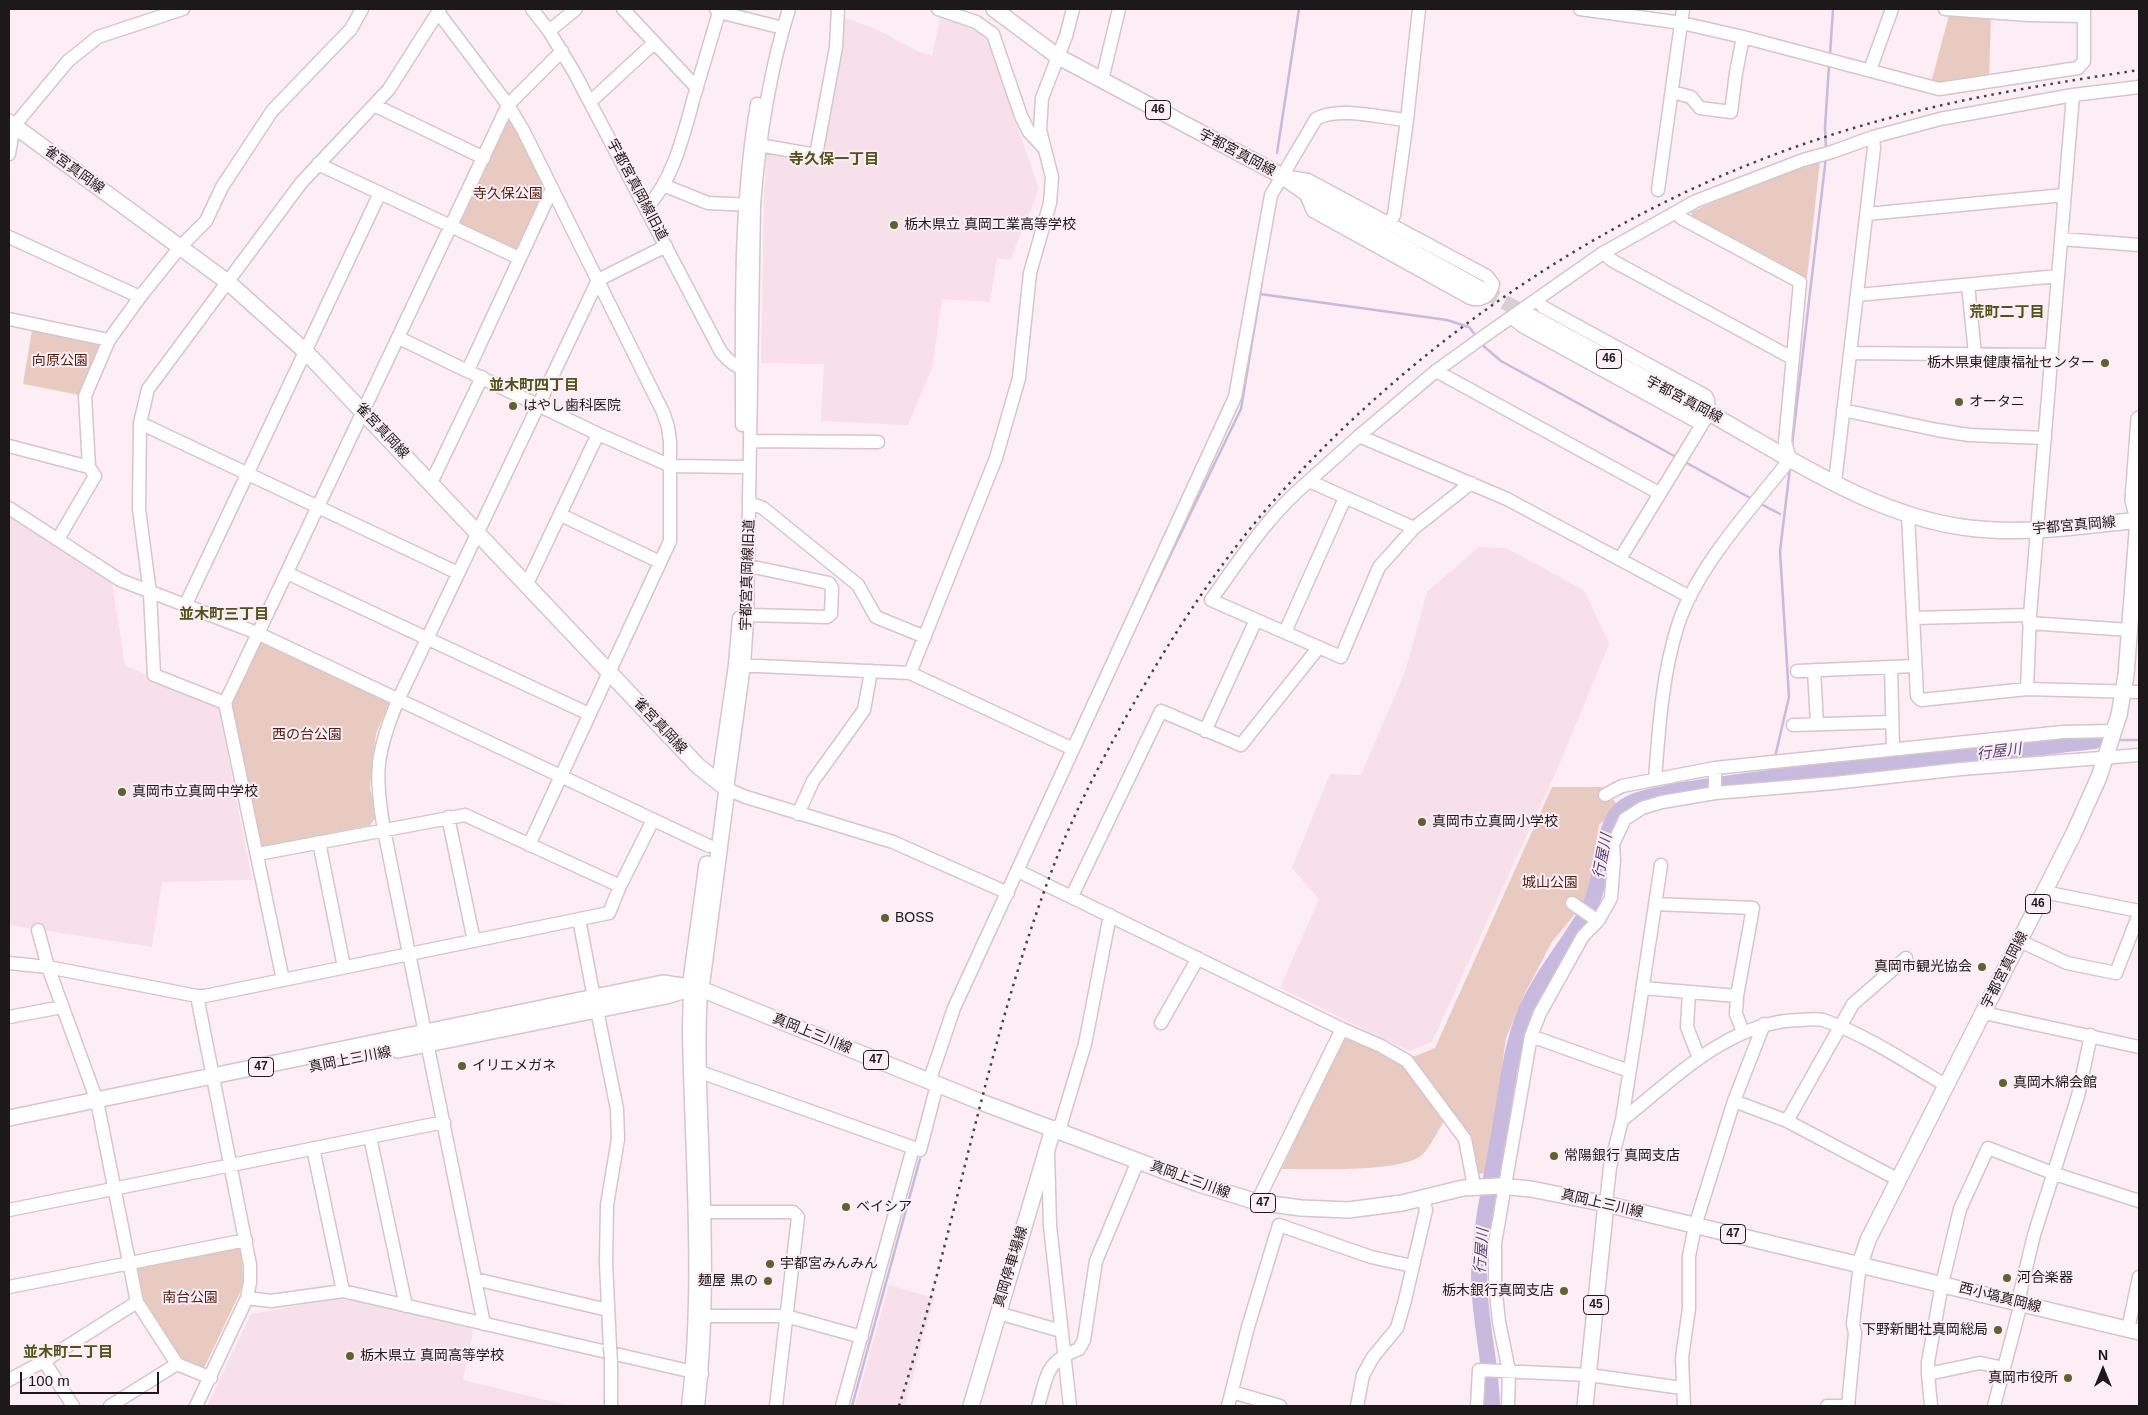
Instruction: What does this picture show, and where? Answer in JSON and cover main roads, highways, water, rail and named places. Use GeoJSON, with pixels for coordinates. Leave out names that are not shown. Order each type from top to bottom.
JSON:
{"type":"FeatureCollection","features":[{"type":"Feature","properties":{"kind":"main road","name":"宇都宮真岡線"},"geometry":{"type":"LineString","coordinates":[[994,9],[1057,56],[1282,176],[1305,192],[1484,291]]}},
{"type":"Feature","properties":{"kind":"main road","name":"雀宮真岡線"},"geometry":{"type":"LineString","coordinates":[[12,124],[229,283],[306,352],[698,766],[722,786]]}},
{"type":"Feature","properties":{"kind":"main road","name":"宇都宮真岡線"},"geometry":{"type":"LineString","coordinates":[[1528,315],[1705,418],[1882,506],[1908,516],[1969,528],[1999,531],[2036,530],[2139,519],[2124,691],[2106,758],[2087,806],[1868,1240],[1860,1264]]}},
{"type":"Feature","properties":{"kind":"main road"},"geometry":{"type":"LineString","coordinates":[[2139,419],[2132,500],[2139,519]]}},
{"type":"Feature","properties":{"kind":"main road"},"geometry":{"type":"LineString","coordinates":[[695,989],[710,846],[722,786]]}},
{"type":"Feature","properties":{"kind":"main road"},"geometry":{"type":"LineString","coordinates":[[695,989],[722,786]]}},
{"type":"Feature","properties":{"kind":"main road","name":"真岡上三川線"},"geometry":{"type":"LineString","coordinates":[[9,1129],[98,1106],[596,1004],[666,996],[695,989],[1053,1129],[1222,1192],[1256,1202],[1302,1208],[1348,1210],[1402,1203],[1479,1186],[1503,1186],[1543,1191],[1606,1204],[1860,1264]]}},
{"type":"Feature","properties":{"kind":"main road","name":"真岡上三川線"},"geometry":{"type":"LineString","coordinates":[[9,1118],[98,1106]]}},
{"type":"Feature","properties":{"kind":"main road","name":"真岡停車場線"},"geometry":{"type":"LineString","coordinates":[[971,1406],[1053,1129]]}},
{"type":"Feature","properties":{"kind":"main road","name":"45"},"geometry":{"type":"LineString","coordinates":[[1586,1406],[1606,1204]]}},
{"type":"Feature","properties":{"kind":"main road","name":"西小塙真岡線"},"geometry":{"type":"LineString","coordinates":[[1860,1264],[2133,1330]]}},
{"type":"Feature","properties":{"kind":"waterway"},"geometry":{"type":"LineString","coordinates":[[1277,153],[1299,9]]}},
{"type":"Feature","properties":{"kind":"waterway"},"geometry":{"type":"LineString","coordinates":[[1830,55],[1833,9]]}},
{"type":"Feature","properties":{"kind":"waterway"},"geometry":{"type":"LineString","coordinates":[[1826,149],[1825,128],[1829,65]]}},
{"type":"Feature","properties":{"kind":"waterway"},"geometry":{"type":"LineString","coordinates":[[1792,445],[1826,157]]}},
{"type":"Feature","properties":{"kind":"waterway"},"geometry":{"type":"LineString","coordinates":[[1136,626],[1241,409],[1262,282]]}},
{"type":"Feature","properties":{"kind":"waterway"},"geometry":{"type":"LineString","coordinates":[[1260,294],[1447,320],[1469,327],[1476,336]]}},
{"type":"Feature","properties":{"kind":"waterway"},"geometry":{"type":"LineString","coordinates":[[1480,343],[1501,361],[1678,458]]}},
{"type":"Feature","properties":{"kind":"waterway"},"geometry":{"type":"LineString","coordinates":[[1685,462],[1752,499]]}},
{"type":"Feature","properties":{"kind":"waterway"},"geometry":{"type":"LineString","coordinates":[[1775,757],[1789,697],[1780,551],[1790,468]]}},
{"type":"Feature","properties":{"kind":"waterway"},"geometry":{"type":"LineString","coordinates":[[1759,503],[1780,514]]}},
{"type":"Feature","properties":{"kind":"waterway","name":"行屋川"},"geometry":{"type":"LineString","coordinates":[[2094,741],[2105,740]]}},
{"type":"Feature","properties":{"kind":"waterway","name":"行屋川"},"geometry":{"type":"LineString","coordinates":[[2116,740],[2139,740]]}},
{"type":"Feature","properties":{"kind":"waterway","name":"行屋川"},"geometry":{"type":"LineString","coordinates":[[1492,1406],[1480,1291],[1480,1257],[1487,1202],[1513,1054],[1521,1025],[1533,997],[1594,897],[1606,838],[1616,815],[1624,807],[1635,801],[1671,792],[1829,771],[2094,741]]}},
{"type":"Feature","properties":{"kind":"waterway"},"geometry":{"type":"LineString","coordinates":[[1771,777],[1774,765]]}},
{"type":"Feature","properties":{"kind":"waterway"},"geometry":{"type":"LineString","coordinates":[[852,1406],[920,1159]]}},
{"type":"Feature","properties":{"kind":"tunnel"},"geometry":{"type":"LineString","coordinates":[[1484,291],[1528,315]]}},
{"type":"Feature","properties":{"kind":"railway"},"geometry":{"type":"LineString","coordinates":[[899,1406],[939,1267],[1012,988],[1059,852],[1101,762],[1162,656],[1213,578],[1270,505],[1327,444],[1389,386],[1455,333],[1525,283],[1597,238],[1672,198],[1749,164],[1866,124],[1982,97],[2060,82],[2139,70]]}},
{"type":"Feature","properties":{"kind":"place","name":"栃木県立 真岡工業高等学校"},"geometry":{"type":"Point","coordinates":[894,225]}},
{"type":"Feature","properties":{"kind":"place","name":"栃木県東健康福祉センター"},"geometry":{"type":"Point","coordinates":[2105,363]}},
{"type":"Feature","properties":{"kind":"place","name":"オータニ"},"geometry":{"type":"Point","coordinates":[1959,402]}},
{"type":"Feature","properties":{"kind":"place","name":"はやし歯科医院"},"geometry":{"type":"Point","coordinates":[513,406]}},
{"type":"Feature","properties":{"kind":"place","name":"真岡市立真岡中学校"},"geometry":{"type":"Point","coordinates":[122,792]}},
{"type":"Feature","properties":{"kind":"place","name":"真岡市立真岡小学校"},"geometry":{"type":"Point","coordinates":[1422,822]}},
{"type":"Feature","properties":{"kind":"place","name":"BOSS"},"geometry":{"type":"Point","coordinates":[885,918]}},
{"type":"Feature","properties":{"kind":"place","name":"真岡市観光協会"},"geometry":{"type":"Point","coordinates":[1982,967]}},
{"type":"Feature","properties":{"kind":"place","name":"イリエメガネ"},"geometry":{"type":"Point","coordinates":[462,1066]}},
{"type":"Feature","properties":{"kind":"place","name":"真岡木綿会館"},"geometry":{"type":"Point","coordinates":[2003,1083]}},
{"type":"Feature","properties":{"kind":"place","name":"常陽銀行 真岡支店"},"geometry":{"type":"Point","coordinates":[1554,1156]}},
{"type":"Feature","properties":{"kind":"place","name":"ベイシア"},"geometry":{"type":"Point","coordinates":[846,1207]}},
{"type":"Feature","properties":{"kind":"place","name":"宇都宮みんみん"},"geometry":{"type":"Point","coordinates":[770,1264]}},
{"type":"Feature","properties":{"kind":"place","name":"河合楽器"},"geometry":{"type":"Point","coordinates":[2007,1278]}},
{"type":"Feature","properties":{"kind":"place","name":"麺屋 黒の"},"geometry":{"type":"Point","coordinates":[768,1281]}},
{"type":"Feature","properties":{"kind":"place","name":"栃木銀行真岡支店"},"geometry":{"type":"Point","coordinates":[1564,1291]}},
{"type":"Feature","properties":{"kind":"place","name":"下野新聞社真岡総局"},"geometry":{"type":"Point","coordinates":[1998,1330]}},
{"type":"Feature","properties":{"kind":"place","name":"栃木県立 真岡高等学校"},"geometry":{"type":"Point","coordinates":[350,1356]}},
{"type":"Feature","properties":{"kind":"place","name":"真岡市役所"},"geometry":{"type":"Point","coordinates":[2068,1378]}},
{"type":"Feature","properties":{"kind":"district","name":"寺久保一丁目"},"geometry":{"type":"Point","coordinates":[834,160]}},
{"type":"Feature","properties":{"kind":"district","name":"荒町二丁目"},"geometry":{"type":"Point","coordinates":[2007,313]}},
{"type":"Feature","properties":{"kind":"district","name":"並木町四丁目"},"geometry":{"type":"Point","coordinates":[534,386]}},
{"type":"Feature","properties":{"kind":"district","name":"並木町三丁目"},"geometry":{"type":"Point","coordinates":[224,615]}},
{"type":"Feature","properties":{"kind":"district","name":"並木町二丁目"},"geometry":{"type":"Point","coordinates":[68,1353]}},
{"type":"Feature","properties":{"kind":"park label","name":"寺久保公園"},"geometry":{"type":"Point","coordinates":[508,194]}},
{"type":"Feature","properties":{"kind":"park label","name":"向原公園"},"geometry":{"type":"Point","coordinates":[60,361]}},
{"type":"Feature","properties":{"kind":"park label","name":"西の台公園"},"geometry":{"type":"Point","coordinates":[307,735]}},
{"type":"Feature","properties":{"kind":"park label","name":"城山公園"},"geometry":{"type":"Point","coordinates":[1550,883]}},
{"type":"Feature","properties":{"kind":"park label","name":"南台公園"},"geometry":{"type":"Point","coordinates":[190,1298]}}]}
